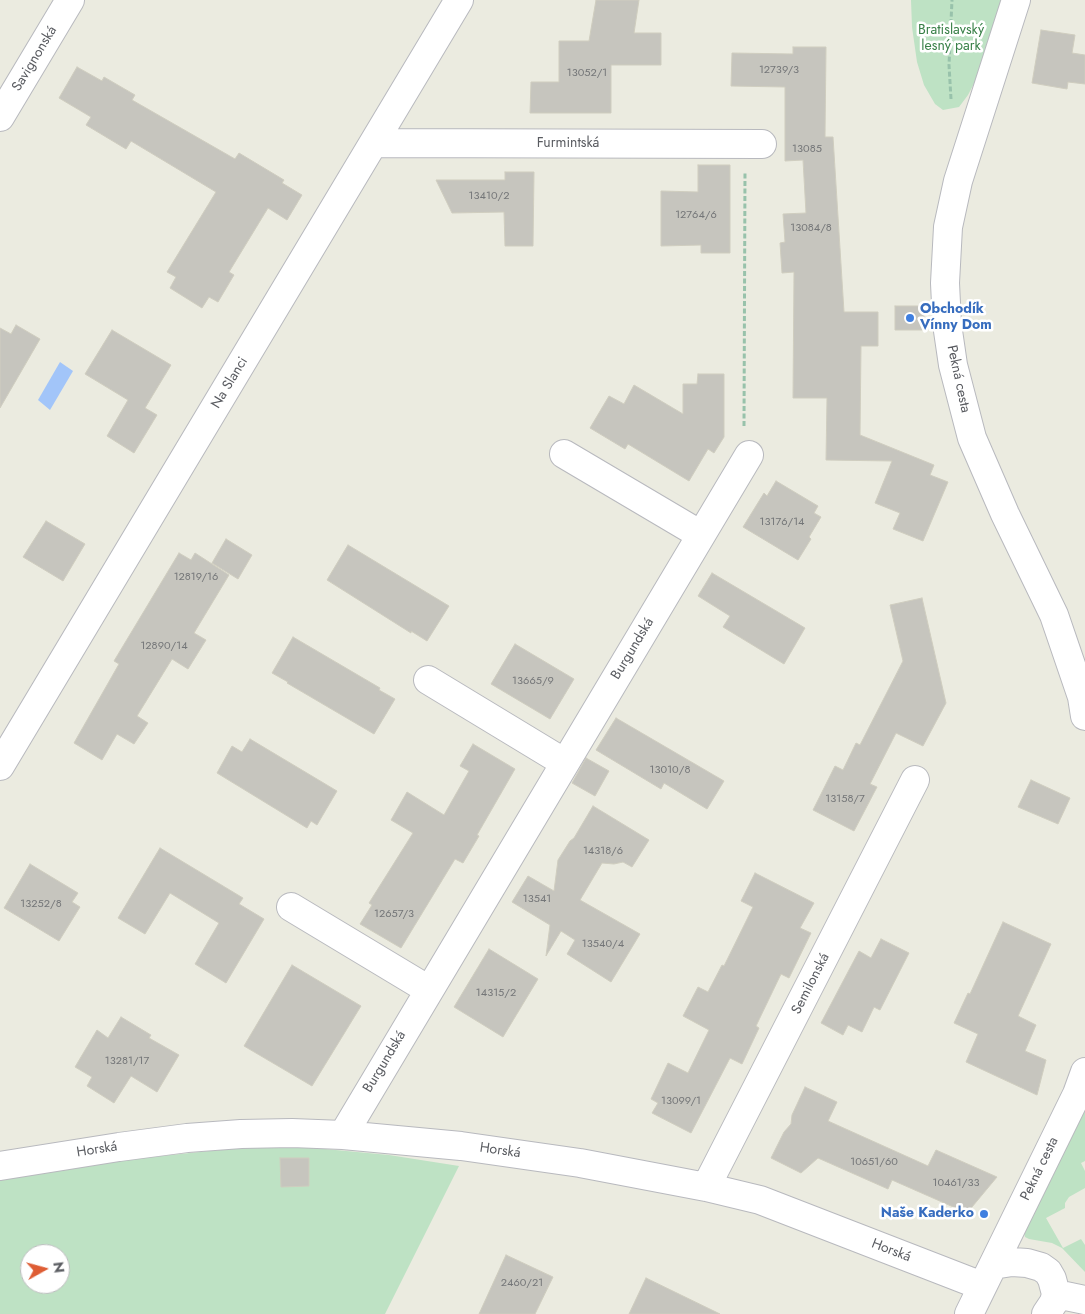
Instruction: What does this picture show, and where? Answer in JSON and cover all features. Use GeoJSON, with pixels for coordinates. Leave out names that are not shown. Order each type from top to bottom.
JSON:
{"type":"FeatureCollection","features":[{"type":"Feature","properties":{"kind":"street","name":"Savignonská"},"geometry":{"type":"LineString","coordinates":[[0,117],[70,0]]}},
{"type":"Feature","properties":{"kind":"street","name":"Na Slanci"},"geometry":{"type":"LineString","coordinates":[[0,766],[459,0]]}},
{"type":"Feature","properties":{"kind":"street","name":"Pekná cesta"},"geometry":{"type":"LineString","coordinates":[[1016,0],[958,181],[948,227],[945,283],[947,324],[953,365],[972,438],[1005,514],[1054,615],[1082,697],[1085,716]]}},
{"type":"Feature","properties":{"kind":"street","name":"Furmintská"},"geometry":{"type":"LineString","coordinates":[[374,143],[754,144]]}},
{"type":"Feature","properties":{"kind":"street"},"geometry":{"type":"LineString","coordinates":[[564,454],[701,535]]}},
{"type":"Feature","properties":{"kind":"street","name":"Burgundská"},"geometry":{"type":"LineString","coordinates":[[342,1135],[749,455]]}},
{"type":"Feature","properties":{"kind":"street"},"geometry":{"type":"LineString","coordinates":[[428,680],[565,763]]}},
{"type":"Feature","properties":{"kind":"street","name":"Semilonská"},"geometry":{"type":"LineString","coordinates":[[706,1187],[915,780]]}},
{"type":"Feature","properties":{"kind":"street"},"geometry":{"type":"LineString","coordinates":[[292,907],[429,990]]}},
{"type":"Feature","properties":{"kind":"street","name":"Pekná cesta"},"geometry":{"type":"LineString","coordinates":[[969,1314],[1077,1094],[1085,1072]]}},
{"type":"Feature","properties":{"kind":"street","name":"Horská"},"geometry":{"type":"LineString","coordinates":[[0,1166],[119,1147],[188,1138],[240,1134],[292,1133],[342,1135],[461,1146],[580,1163],[706,1187],[760,1200],[988,1276]]}},
{"type":"Feature","properties":{"kind":"street"},"geometry":{"type":"LineString","coordinates":[[988,1276],[1012,1262],[1027,1263],[1048,1272],[1052,1279],[1051,1304],[1085,1300]]}},
{"type":"Feature","properties":{"kind":"path"},"geometry":{"type":"LineString","coordinates":[[951,101],[949,65],[952,0]]}},
{"type":"Feature","properties":{"kind":"path"},"geometry":{"type":"LineString","coordinates":[[744,428],[754,144]]}},
{"type":"Feature","properties":{"kind":"green space","name":"Bratislavský lesný park"},"geometry":{"type":"Polygon","coordinates":[[[911,0],[1003,0],[981,70],[968,95],[959,107],[943,110],[935,104],[924,85],[917,62],[912,27],[911,0]]]}},
{"type":"Feature","properties":{"kind":"green space"},"geometry":{"type":"Polygon","coordinates":[[[1085,1108],[1085,1161],[1081,1163],[1085,1171],[1085,1188],[1069,1197],[1065,1203],[1065,1208],[1046,1218],[1063,1248],[1081,1239],[1085,1245],[1085,1272],[1062,1248],[1052,1243],[1029,1239],[1025,1237],[1024,1233],[1085,1108]]]}},
{"type":"Feature","properties":{"kind":"green space"},"geometry":{"type":"Polygon","coordinates":[[[293,1146],[389,1155],[459,1166],[385,1314],[0,1314],[0,1180],[121,1160],[239,1148],[293,1146]]]}},
{"type":"Feature","properties":{"kind":"water"},"geometry":{"type":"Polygon","coordinates":[[[60,362],[73,371],[50,410],[38,400],[60,362]]]}},
{"type":"Feature","properties":{"kind":"building"},"geometry":{"type":"Polygon","coordinates":[[[596,0],[639,0],[634,33],[661,33],[661,65],[611,65],[611,113],[530,113],[531,82],[559,82],[559,41],[589,41],[596,0]]]}},
{"type":"Feature","properties":{"kind":"building"},"geometry":{"type":"Polygon","coordinates":[[[1041,30],[1075,35],[1072,53],[1085,55],[1085,84],[1068,82],[1067,89],[1032,83],[1041,30]]]}},
{"type":"Feature","properties":{"kind":"building"},"geometry":{"type":"Polygon","coordinates":[[[793,47],[826,47],[825,137],[833,137],[844,312],[878,312],[878,346],[861,346],[860,435],[934,465],[930,475],[948,482],[923,541],[893,529],[900,513],[875,503],[892,461],[826,460],[827,398],[793,398],[794,272],[782,273],[780,243],[785,242],[783,214],[806,213],[803,160],[785,161],[785,87],[731,86],[732,53],[793,54],[793,47]]]}},
{"type":"Feature","properties":{"kind":"building"},"geometry":{"type":"Polygon","coordinates":[[[77,67],[102,81],[104,77],[135,95],[132,100],[235,159],[239,153],[284,180],[282,183],[302,195],[287,220],[268,208],[229,272],[234,275],[218,302],[209,297],[202,308],[170,288],[176,277],[167,272],[216,192],[131,141],[126,149],[86,125],[91,117],[59,98],[77,67]]]}},
{"type":"Feature","properties":{"kind":"building"},"geometry":{"type":"Polygon","coordinates":[[[698,165],[730,165],[730,253],[701,253],[701,245],[661,246],[661,191],[698,192],[698,165]]]}},
{"type":"Feature","properties":{"kind":"building"},"geometry":{"type":"Polygon","coordinates":[[[505,172],[534,172],[533,246],[505,246],[504,212],[452,213],[436,180],[505,180],[505,172]]]}},
{"type":"Feature","properties":{"kind":"building","name":"Obchodík Vínny Dom"},"geometry":{"type":"Polygon","coordinates":[[[895,306],[924,306],[924,330],[895,330],[895,306]]]}},
{"type":"Feature","properties":{"kind":"building"},"geometry":{"type":"Polygon","coordinates":[[[16,325],[40,339],[0,408],[0,328],[11,334],[16,325]]]}},
{"type":"Feature","properties":{"kind":"building"},"geometry":{"type":"Polygon","coordinates":[[[112,330],[171,365],[145,408],[157,415],[134,453],[107,436],[128,400],[85,374],[112,330]]]}},
{"type":"Feature","properties":{"kind":"building"},"geometry":{"type":"Polygon","coordinates":[[[698,374],[724,374],[724,437],[714,453],[708,449],[689,481],[628,444],[625,449],[590,428],[609,396],[624,404],[634,385],[683,414],[683,384],[697,384],[698,374]]]}},
{"type":"Feature","properties":{"kind":"building"},"geometry":{"type":"Polygon","coordinates":[[[776,481],[818,506],[814,513],[821,517],[809,537],[811,539],[798,560],[743,527],[764,493],[767,496],[776,481]]]}},
{"type":"Feature","properties":{"kind":"building"},"geometry":{"type":"Polygon","coordinates":[[[46,521],[85,544],[63,581],[23,557],[46,521]]]}},
{"type":"Feature","properties":{"kind":"building"},"geometry":{"type":"Polygon","coordinates":[[[226,539],[252,555],[238,579],[212,563],[226,539]]]}},
{"type":"Feature","properties":{"kind":"building"},"geometry":{"type":"Polygon","coordinates":[[[348,545],[449,606],[427,641],[411,631],[411,633],[327,580],[348,545]]]}},
{"type":"Feature","properties":{"kind":"building"},"geometry":{"type":"Polygon","coordinates":[[[179,553],[191,560],[195,553],[229,575],[194,633],[206,640],[188,669],[172,659],[137,716],[148,723],[134,744],[117,734],[102,760],[74,743],[119,664],[114,661],[179,553]]]}},
{"type":"Feature","properties":{"kind":"building"},"geometry":{"type":"Polygon","coordinates":[[[712,573],[805,628],[784,664],[723,627],[730,616],[698,596],[712,573]]]}},
{"type":"Feature","properties":{"kind":"building"},"geometry":{"type":"Polygon","coordinates":[[[922,598],[946,703],[923,746],[896,733],[870,784],[877,787],[854,831],[813,810],[835,766],[843,770],[856,743],[860,745],[903,661],[890,605],[922,598]]]}},
{"type":"Feature","properties":{"kind":"building"},"geometry":{"type":"Polygon","coordinates":[[[293,637],[380,688],[379,690],[395,699],[374,734],[272,673],[293,637]]]}},
{"type":"Feature","properties":{"kind":"building"},"geometry":{"type":"Polygon","coordinates":[[[515,644],[574,679],[550,719],[491,684],[515,644]]]}},
{"type":"Feature","properties":{"kind":"building"},"geometry":{"type":"Polygon","coordinates":[[[616,718],[724,781],[707,809],[664,783],[661,789],[596,750],[616,718]]]}},
{"type":"Feature","properties":{"kind":"building"},"geometry":{"type":"Polygon","coordinates":[[[250,739],[337,791],[317,825],[311,821],[307,828],[217,773],[232,746],[242,752],[250,739]]]}},
{"type":"Feature","properties":{"kind":"building"},"geometry":{"type":"Polygon","coordinates":[[[473,744],[515,769],[463,863],[455,859],[401,948],[360,924],[372,905],[369,903],[413,833],[391,820],[407,792],[444,815],[469,771],[460,766],[473,744]]]}},
{"type":"Feature","properties":{"kind":"building"},"geometry":{"type":"Polygon","coordinates":[[[586,758],[609,771],[595,796],[572,783],[586,758]]]}},
{"type":"Feature","properties":{"kind":"building"},"geometry":{"type":"Polygon","coordinates":[[[1031,780],[1070,798],[1058,824],[1018,807],[1031,780]]]}},
{"type":"Feature","properties":{"kind":"building"},"geometry":{"type":"Polygon","coordinates":[[[593,806],[649,840],[632,867],[623,862],[614,864],[602,863],[580,900],[640,934],[611,982],[567,954],[575,940],[561,931],[546,956],[550,925],[512,902],[528,876],[554,891],[558,860],[593,806]]]}},
{"type":"Feature","properties":{"kind":"building"},"geometry":{"type":"Polygon","coordinates":[[[160,848],[243,898],[239,904],[264,919],[226,983],[195,964],[219,923],[170,893],[145,934],[118,918],[160,848]]]}},
{"type":"Feature","properties":{"kind":"building"},"geometry":{"type":"Polygon","coordinates":[[[30,864],[78,893],[72,902],[80,907],[59,941],[4,908],[30,864]]]}},
{"type":"Feature","properties":{"kind":"building"},"geometry":{"type":"Polygon","coordinates":[[[755,873],[814,903],[800,928],[811,933],[789,978],[781,974],[756,1026],[759,1028],[742,1064],[730,1058],[691,1133],[652,1113],[658,1103],[651,1099],[668,1063],[688,1073],[709,1030],[683,1016],[698,987],[708,992],[722,965],[724,966],[753,907],[741,901],[755,873]]]}},
{"type":"Feature","properties":{"kind":"building"},"geometry":{"type":"Polygon","coordinates":[[[1003,922],[1051,944],[1018,1016],[1036,1025],[1025,1051],[1046,1060],[1037,1095],[966,1062],[978,1034],[954,1023],[968,993],[970,994],[1003,922]]]}},
{"type":"Feature","properties":{"kind":"building"},"geometry":{"type":"Polygon","coordinates":[[[881,939],[909,953],[880,1010],[874,1007],[862,1032],[848,1025],[843,1035],[821,1023],[859,951],[871,958],[881,939]]]}},
{"type":"Feature","properties":{"kind":"building"},"geometry":{"type":"Polygon","coordinates":[[[489,949],[538,979],[503,1037],[454,1007],[489,949]]]}},
{"type":"Feature","properties":{"kind":"building"},"geometry":{"type":"Polygon","coordinates":[[[292,965],[361,1006],[312,1086],[244,1046],[292,965]]]}},
{"type":"Feature","properties":{"kind":"building"},"geometry":{"type":"Polygon","coordinates":[[[121,1017],[151,1035],[149,1038],[179,1055],[157,1092],[131,1076],[114,1103],[87,1086],[92,1077],[75,1067],[97,1030],[108,1038],[121,1017]]]}},
{"type":"Feature","properties":{"kind":"building"},"geometry":{"type":"Polygon","coordinates":[[[805,1087],[837,1102],[828,1121],[928,1166],[936,1150],[997,1177],[967,1213],[892,1180],[888,1189],[818,1158],[801,1173],[771,1158],[784,1132],[791,1124],[792,1115],[805,1087]]]}},
{"type":"Feature","properties":{"kind":"building"},"geometry":{"type":"Polygon","coordinates":[[[280,1158],[309,1158],[309,1186],[281,1187],[280,1158]]]}},
{"type":"Feature","properties":{"kind":"building"},"geometry":{"type":"Polygon","coordinates":[[[506,1255],[553,1277],[535,1314],[479,1314],[506,1255]]]}},
{"type":"Feature","properties":{"kind":"building"},"geometry":{"type":"Polygon","coordinates":[[[646,1278],[720,1314],[629,1314],[646,1278]]]}},
{"type":"Feature","properties":{"kind":"place","name":"Obchodík Vínny Dom"},"geometry":{"type":"Point","coordinates":[910,318]}},
{"type":"Feature","properties":{"kind":"place","name":"Naše Kaderko"},"geometry":{"type":"Point","coordinates":[984,1214]}}]}
